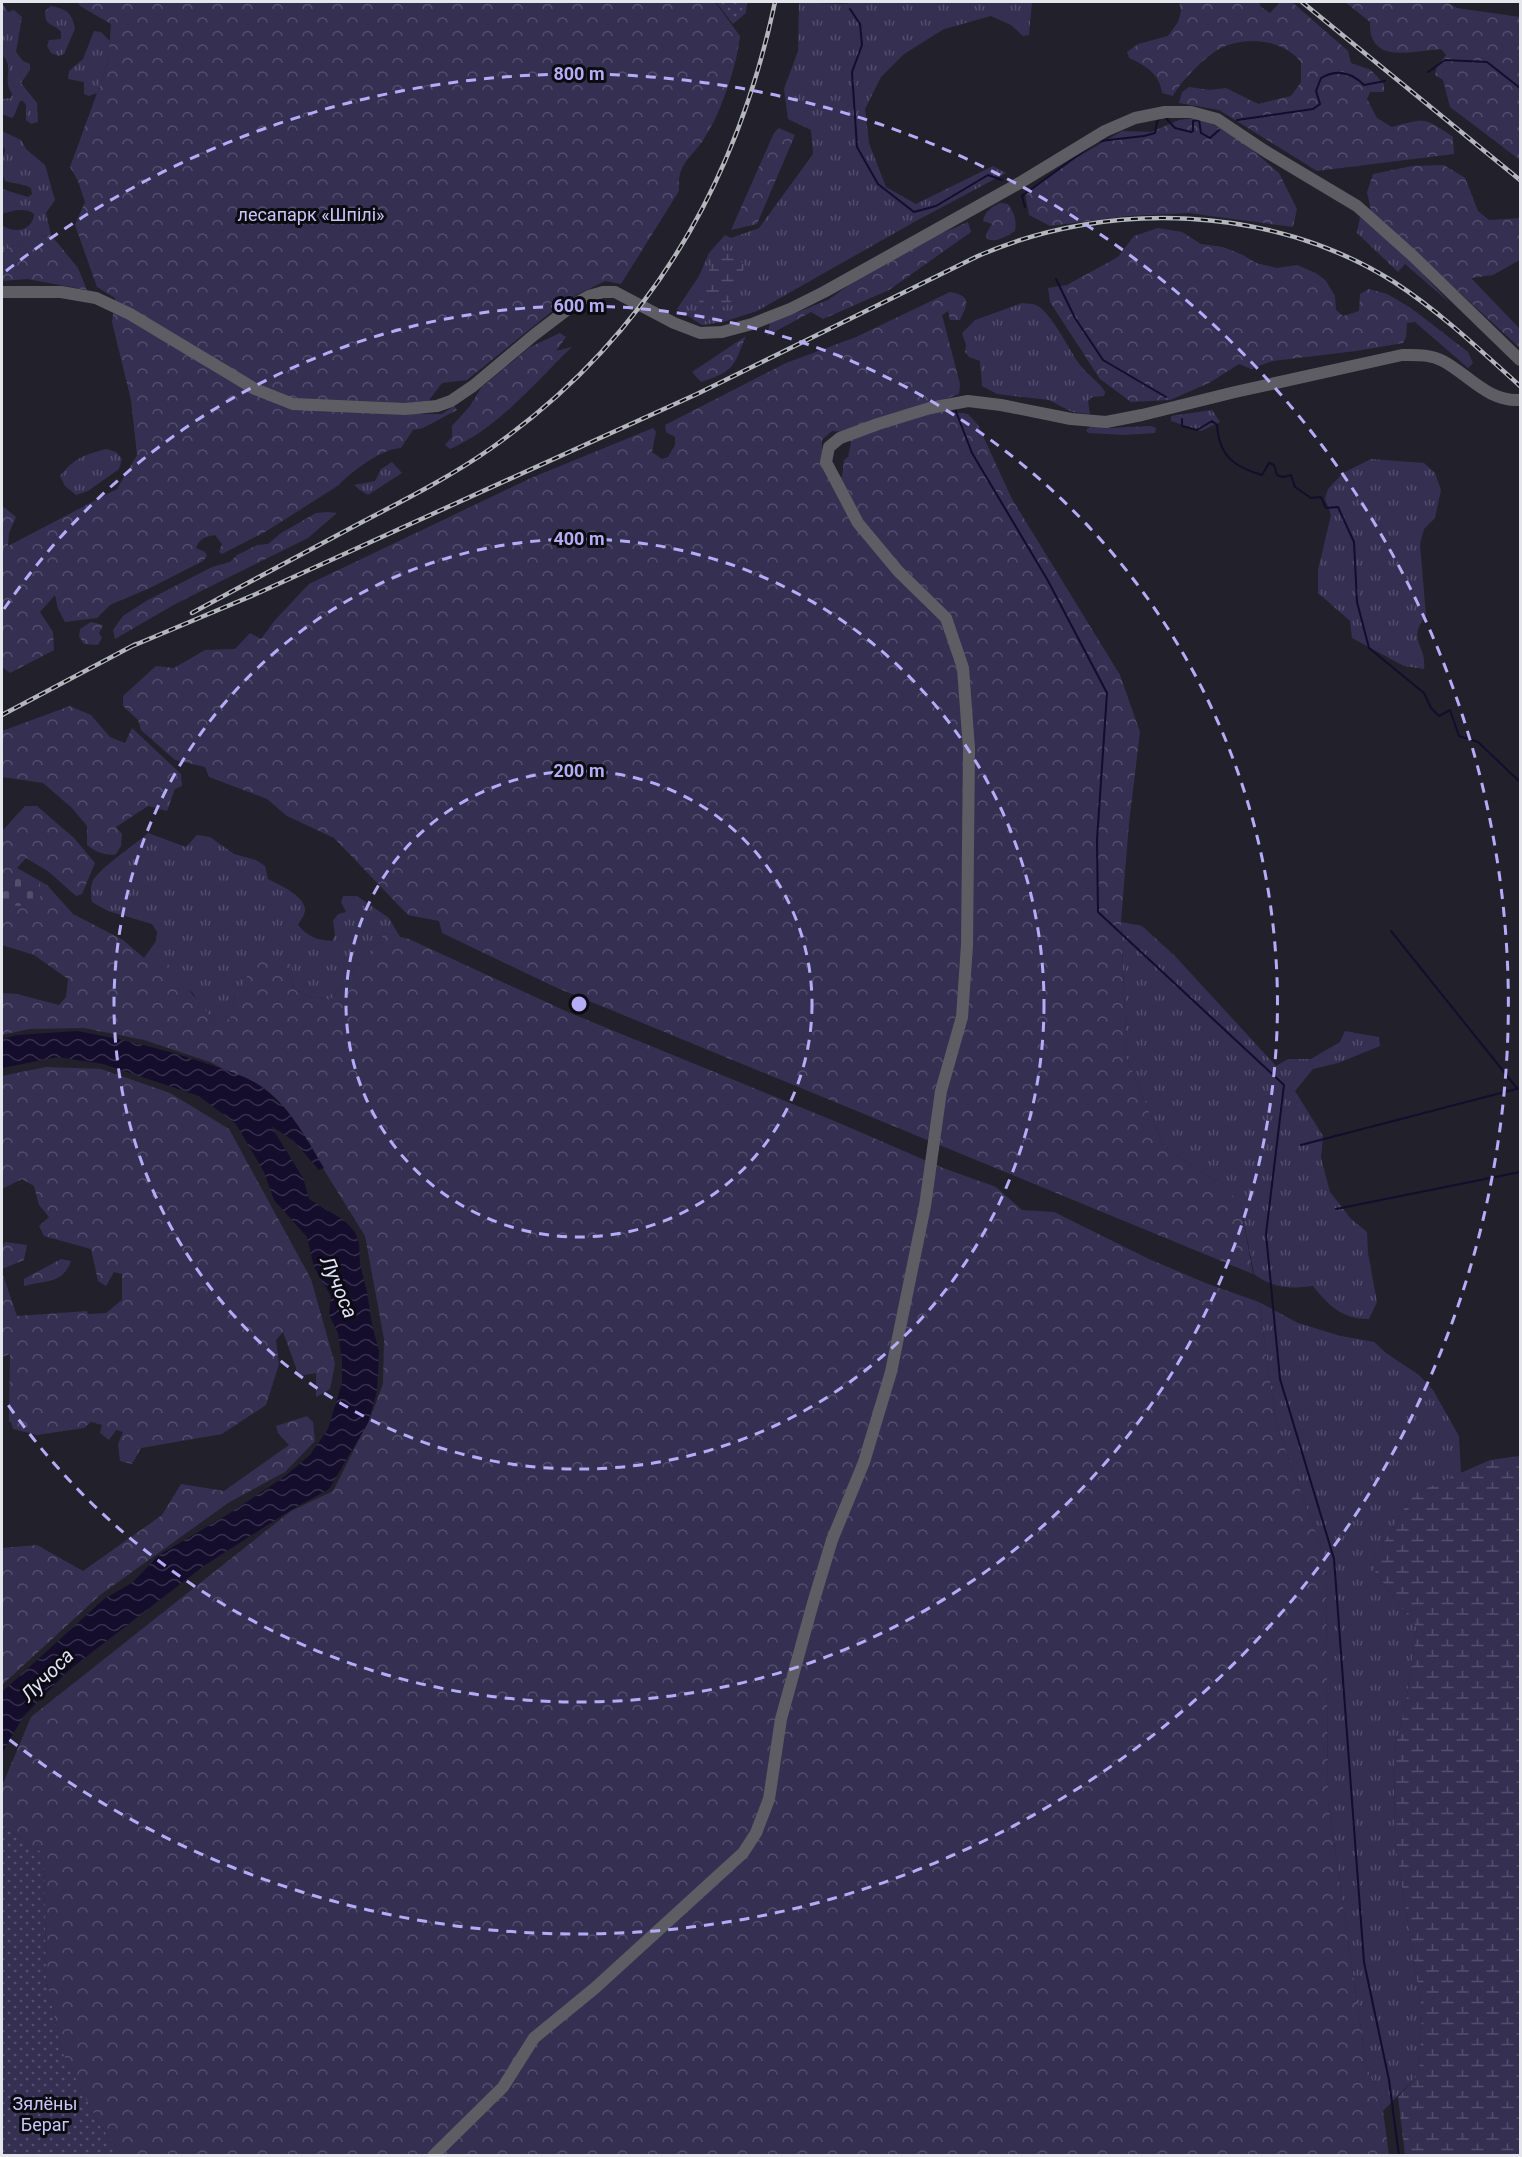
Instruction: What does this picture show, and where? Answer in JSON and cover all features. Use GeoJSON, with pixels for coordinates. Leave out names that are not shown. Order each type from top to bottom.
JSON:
{"type":"FeatureCollection","features":[{"type":"Feature","properties":{"kind":"street"},"geometry":{"type":"LineString","coordinates":[[2,291],[61,292],[96,298],[140,320],[255,389],[293,404],[405,409],[437,406],[451,401],[473,386],[534,335],[576,303],[589,296],[603,291],[615,292],[674,323],[700,333],[722,332],[752,324],[824,292],[1016,185],[1106,131],[1135,118],[1165,112],[1191,112],[1217,119],[1265,151],[1357,206],[1413,256],[1521,360]]}},
{"type":"Feature","properties":{"kind":"street"},"geometry":{"type":"LineString","coordinates":[[433,2156],[503,2087],[534,2038],[595,1988],[743,1853],[756,1833],[769,1799],[781,1719],[813,1602],[832,1540],[864,1462],[891,1372],[925,1206],[941,1090],[962,1017],[967,945],[969,749],[963,668],[946,618],[898,571],[858,523],[826,462],[829,447],[840,438],[878,424],[930,408],[968,400],[1071,419],[1106,422],[1402,355],[1427,355],[1443,361],[1478,387],[1500,397],[1521,400]]}},
{"type":"Feature","properties":{"kind":"green space"},"geometry":{"type":"Polygon","coordinates":[[[2,2],[8,12],[14,10],[22,17],[16,52],[23,61],[30,64],[30,70],[21,83],[37,103],[38,122],[31,124],[26,120],[26,105],[23,101],[20,101],[12,118],[2,114],[2,99],[11,98],[12,94],[8,85],[8,66],[2,55],[2,2]]]}},
{"type":"Feature","properties":{"kind":"green space","name":"лесапарк «Шпілі»"},"geometry":{"type":"Polygon","coordinates":[[[78,2],[715,2],[740,36],[737,57],[716,117],[702,142],[682,169],[679,191],[621,284],[605,281],[566,300],[467,380],[442,383],[426,404],[422,414],[442,414],[454,406],[457,410],[423,428],[413,430],[401,448],[385,452],[367,462],[339,485],[265,532],[222,554],[219,552],[222,544],[215,535],[208,536],[199,542],[196,548],[205,552],[207,556],[203,561],[110,605],[97,618],[65,622],[58,609],[55,595],[40,612],[53,632],[54,650],[10,673],[2,667],[2,508],[4,507],[16,517],[9,533],[8,546],[117,489],[137,455],[131,400],[112,322],[115,298],[97,287],[75,225],[85,202],[78,181],[70,167],[108,63],[111,24],[80,6],[78,2]]]}},
{"type":"Feature","properties":{"kind":"green space"},"geometry":{"type":"Polygon","coordinates":[[[716,2],[747,2],[746,13],[733,24],[716,2]]]}},
{"type":"Feature","properties":{"kind":"green space"},"geometry":{"type":"Polygon","coordinates":[[[799,2],[835,4],[852,2],[1032,2],[1029,35],[1023,36],[1011,25],[991,16],[944,29],[904,54],[881,77],[865,109],[869,143],[886,187],[916,204],[993,166],[1006,173],[757,311],[723,322],[702,325],[677,309],[699,276],[709,253],[725,235],[731,238],[759,228],[813,154],[811,130],[788,119],[784,89],[798,51],[799,2]]]}},
{"type":"Feature","properties":{"kind":"green space"},"geometry":{"type":"Polygon","coordinates":[[[1179,2],[1260,2],[1260,6],[1270,13],[1280,2],[1292,2],[1348,51],[1351,63],[1371,70],[1384,84],[1384,92],[1370,92],[1367,99],[1377,118],[1392,127],[1419,121],[1430,123],[1453,137],[1454,154],[1317,171],[1219,110],[1179,103],[1182,92],[1189,87],[1210,90],[1226,88],[1258,104],[1291,96],[1301,82],[1301,62],[1284,48],[1274,44],[1240,42],[1219,49],[1207,58],[1187,77],[1173,96],[1162,93],[1155,75],[1129,58],[1127,52],[1138,44],[1168,36],[1178,22],[1181,11],[1179,2]]]}},
{"type":"Feature","properties":{"kind":"green space"},"geometry":{"type":"Polygon","coordinates":[[[1345,2],[1447,2],[1457,8],[1520,17],[1520,160],[1450,107],[1443,80],[1435,75],[1437,66],[1446,55],[1441,49],[1406,53],[1384,50],[1376,45],[1371,36],[1370,22],[1345,2]]]}},
{"type":"Feature","properties":{"kind":"green space"},"geometry":{"type":"Polygon","coordinates":[[[51,6],[68,13],[75,29],[64,54],[59,56],[51,53],[47,46],[49,40],[61,39],[61,32],[46,20],[45,11],[51,6]]]}},
{"type":"Feature","properties":{"kind":"green space"},"geometry":{"type":"Polygon","coordinates":[[[94,31],[101,32],[110,41],[108,63],[97,93],[89,96],[84,94],[84,82],[68,79],[69,71],[83,59],[94,31]]]}},
{"type":"Feature","properties":{"kind":"green space"},"geometry":{"type":"Polygon","coordinates":[[[1201,117],[1247,145],[1279,173],[1297,209],[1293,227],[1189,213],[1128,216],[1050,226],[1029,215],[1025,193],[1071,161],[1122,131],[1151,132],[1179,120],[1201,117]]]}},
{"type":"Feature","properties":{"kind":"green space"},"geometry":{"type":"Polygon","coordinates":[[[779,128],[795,135],[757,224],[731,230],[774,133],[779,128]]]}},
{"type":"Feature","properties":{"kind":"green space"},"geometry":{"type":"Polygon","coordinates":[[[2,131],[21,140],[26,149],[45,165],[55,200],[46,213],[51,235],[38,236],[2,250],[2,225],[17,230],[22,229],[30,224],[34,214],[23,210],[2,214],[2,189],[28,197],[32,194],[28,186],[5,181],[3,177],[2,162],[5,150],[2,144],[2,131]]]}},
{"type":"Feature","properties":{"kind":"green space"},"geometry":{"type":"Polygon","coordinates":[[[1444,165],[1465,178],[1478,211],[1489,220],[1520,218],[1520,260],[1493,275],[1471,278],[1520,329],[1520,348],[1371,211],[1367,192],[1373,174],[1412,166],[1444,165]]]}},
{"type":"Feature","properties":{"kind":"green space"},"geometry":{"type":"Polygon","coordinates":[[[1000,203],[1008,204],[1012,210],[1015,231],[998,240],[987,239],[986,234],[992,224],[983,221],[985,215],[1000,203]]]}},
{"type":"Feature","properties":{"kind":"green space"},"geometry":{"type":"Polygon","coordinates":[[[1360,217],[1403,253],[1450,303],[1405,264],[1398,272],[1357,233],[1360,217]]]}},
{"type":"Feature","properties":{"kind":"green space"},"geometry":{"type":"Polygon","coordinates":[[[968,222],[971,232],[889,290],[823,319],[811,312],[767,336],[770,323],[828,300],[867,272],[926,240],[968,222]]]}},
{"type":"Feature","properties":{"kind":"green space"},"geometry":{"type":"Polygon","coordinates":[[[1158,228],[1182,232],[1201,244],[1223,247],[1256,263],[1277,268],[1297,265],[1316,273],[1326,281],[1335,296],[1336,310],[1343,316],[1359,311],[1360,294],[1369,289],[1387,294],[1411,308],[1468,352],[1473,363],[1468,368],[1415,322],[1407,323],[1403,343],[1273,361],[1251,369],[1239,364],[1209,383],[1170,400],[1131,402],[1100,379],[1050,302],[1048,288],[1067,285],[1118,257],[1134,236],[1158,228]]]}},
{"type":"Feature","properties":{"kind":"green space"},"geometry":{"type":"Polygon","coordinates":[[[51,235],[78,268],[87,290],[27,279],[2,281],[2,250],[38,236],[51,235]]]}},
{"type":"Feature","properties":{"kind":"green space"},"geometry":{"type":"Polygon","coordinates":[[[716,254],[731,254],[745,265],[733,300],[717,311],[699,303],[703,284],[716,254]]]}},
{"type":"Feature","properties":{"kind":"green space"},"geometry":{"type":"Polygon","coordinates":[[[950,292],[965,298],[966,305],[960,320],[950,320],[948,311],[942,315],[960,384],[959,394],[939,401],[940,411],[968,414],[978,425],[1012,499],[1120,675],[1140,732],[1129,823],[1121,922],[1127,1059],[1164,1147],[1221,1185],[1240,1202],[1253,1274],[555,987],[442,933],[439,921],[408,915],[334,838],[287,816],[267,799],[209,777],[205,767],[175,760],[141,730],[138,720],[123,706],[123,696],[156,666],[174,668],[205,650],[235,649],[250,633],[261,639],[276,619],[309,584],[531,478],[653,428],[656,432],[652,452],[662,459],[668,457],[675,445],[675,437],[666,432],[665,425],[786,363],[856,337],[950,292]],[[832,431],[822,440],[822,452],[837,476],[842,477],[844,460],[848,457],[851,443],[846,432],[832,431]]]}},
{"type":"Feature","properties":{"kind":"green space"},"geometry":{"type":"Polygon","coordinates":[[[1022,303],[1033,304],[1042,309],[1060,332],[1080,365],[1105,392],[1104,396],[1092,397],[1088,401],[1090,414],[1072,412],[1049,400],[997,394],[982,386],[980,361],[969,357],[965,352],[966,345],[962,333],[975,320],[1022,303]]]}},
{"type":"Feature","properties":{"kind":"green space"},"geometry":{"type":"Polygon","coordinates":[[[560,333],[566,337],[556,351],[572,347],[529,390],[485,429],[450,449],[445,445],[452,437],[452,426],[470,406],[481,388],[530,347],[560,333]]]}},
{"type":"Feature","properties":{"kind":"green space"},"geometry":{"type":"Polygon","coordinates":[[[746,336],[735,361],[721,375],[701,382],[692,372],[746,336]]]}},
{"type":"Feature","properties":{"kind":"green space"},"geometry":{"type":"Polygon","coordinates":[[[1212,410],[1220,422],[1201,431],[1171,421],[1171,416],[1212,410]]]}},
{"type":"Feature","properties":{"kind":"green space"},"geometry":{"type":"Polygon","coordinates":[[[1091,426],[1111,428],[1151,426],[1156,428],[1155,433],[1124,435],[1088,433],[1086,430],[1091,426]]]}},
{"type":"Feature","properties":{"kind":"green space"},"geometry":{"type":"Polygon","coordinates":[[[106,449],[116,452],[122,459],[119,469],[88,491],[76,495],[65,486],[60,476],[70,465],[86,455],[106,449]]]}},
{"type":"Feature","properties":{"kind":"green space"},"geometry":{"type":"Polygon","coordinates":[[[1371,459],[1424,463],[1435,473],[1441,490],[1435,518],[1424,529],[1420,544],[1426,616],[1420,624],[1417,637],[1423,654],[1424,669],[1404,666],[1352,638],[1350,621],[1318,593],[1318,570],[1331,515],[1325,498],[1328,489],[1343,473],[1371,459]]]}},
{"type":"Feature","properties":{"kind":"green space"},"geometry":{"type":"Polygon","coordinates":[[[392,462],[402,473],[368,495],[354,485],[375,481],[381,469],[392,462]]]}},
{"type":"Feature","properties":{"kind":"green space"},"geometry":{"type":"Polygon","coordinates":[[[316,513],[337,513],[308,538],[177,603],[115,639],[113,630],[123,616],[146,601],[212,567],[230,562],[237,555],[257,545],[268,544],[281,533],[316,513]]]}},
{"type":"Feature","properties":{"kind":"green space"},"geometry":{"type":"Polygon","coordinates":[[[91,622],[103,625],[99,633],[102,638],[98,645],[84,644],[79,636],[80,629],[91,622]]]}},
{"type":"Feature","properties":{"kind":"green space"},"geometry":{"type":"Polygon","coordinates":[[[70,706],[91,715],[110,737],[125,743],[132,728],[181,774],[182,786],[175,789],[167,811],[148,806],[116,827],[122,834],[121,846],[116,854],[101,853],[87,845],[87,826],[72,808],[43,783],[2,777],[2,731],[70,706]]]}},
{"type":"Feature","properties":{"kind":"green space"},"geometry":{"type":"Polygon","coordinates":[[[25,806],[37,806],[74,838],[95,863],[82,894],[76,896],[49,872],[26,858],[17,868],[47,885],[73,914],[123,940],[144,958],[161,957],[215,1022],[230,1019],[235,998],[254,964],[275,955],[291,965],[294,989],[308,996],[330,1000],[385,933],[409,939],[570,1013],[943,1168],[996,1187],[1022,1210],[1054,1212],[1149,1259],[1208,1284],[1259,1302],[1276,1424],[1326,1560],[1328,1801],[1366,2064],[1383,2111],[1389,2155],[122,2155],[99,2124],[62,2053],[46,1979],[44,1854],[2,1825],[2,1786],[31,1717],[291,1511],[333,1491],[371,1416],[383,1384],[384,1339],[365,1236],[316,1157],[270,1093],[210,1062],[144,1040],[84,1028],[29,1029],[2,1035],[2,993],[17,994],[59,1005],[66,997],[68,979],[34,955],[2,945],[2,831],[25,806]]]}},
{"type":"Feature","properties":{"kind":"green space"},"geometry":{"type":"Polygon","coordinates":[[[148,833],[186,847],[197,835],[210,837],[234,854],[256,860],[265,866],[268,879],[297,896],[301,901],[305,911],[298,925],[313,937],[332,941],[335,935],[333,921],[338,914],[346,912],[341,902],[343,896],[357,896],[389,918],[400,937],[385,933],[330,1000],[308,996],[294,989],[291,965],[235,998],[230,1020],[215,1022],[193,993],[144,958],[156,941],[157,932],[152,924],[108,911],[92,902],[91,888],[95,877],[148,833]]]}},
{"type":"Feature","properties":{"kind":"green space"},"geometry":{"type":"Polygon","coordinates":[[[18,874],[24,874],[39,882],[42,892],[37,902],[26,906],[2,905],[2,881],[18,874]]]}},
{"type":"Feature","properties":{"kind":"green space"},"geometry":{"type":"Polygon","coordinates":[[[1121,922],[1142,926],[1175,956],[1276,1066],[1288,1059],[1311,1059],[1340,1042],[1345,1031],[1379,1037],[1380,1046],[1338,1063],[1313,1069],[1295,1091],[1323,1136],[1321,1158],[1330,1192],[1351,1219],[1367,1232],[1368,1253],[1377,1302],[1369,1319],[1351,1317],[1337,1310],[1313,1286],[1275,1285],[1254,1274],[1240,1202],[1221,1185],[1164,1147],[1127,1059],[1121,922]]]}},
{"type":"Feature","properties":{"kind":"green space"},"geometry":{"type":"Polygon","coordinates":[[[46,1067],[101,1069],[170,1093],[229,1129],[311,1279],[335,1364],[330,1389],[316,1397],[316,1373],[299,1376],[283,1332],[276,1340],[279,1364],[266,1405],[222,1434],[141,1448],[132,1464],[120,1461],[118,1444],[123,1432],[116,1430],[109,1440],[100,1433],[102,1425],[91,1422],[84,1428],[37,1435],[13,1429],[9,1422],[10,1354],[2,1357],[2,1272],[17,1316],[87,1311],[88,1314],[106,1313],[122,1300],[122,1274],[114,1272],[106,1286],[98,1281],[91,1249],[44,1236],[39,1226],[49,1217],[39,1205],[34,1186],[22,1179],[2,1189],[2,1076],[46,1067]]]}},
{"type":"Feature","properties":{"kind":"green space"},"geometry":{"type":"Polygon","coordinates":[[[5,1242],[27,1245],[24,1260],[2,1269],[2,1248],[5,1242]]]}},
{"type":"Feature","properties":{"kind":"green space"},"geometry":{"type":"Polygon","coordinates":[[[61,1259],[71,1261],[58,1278],[24,1286],[24,1279],[61,1259]]]}},
{"type":"Feature","properties":{"kind":"green space"},"geometry":{"type":"Polygon","coordinates":[[[1259,1302],[1298,1323],[1341,1336],[1374,1342],[1419,1375],[1433,1390],[1459,1436],[1461,1473],[1413,1494],[1370,1565],[1417,1628],[1405,1707],[1394,1752],[1395,1842],[1422,2011],[1419,2074],[1383,2111],[1366,2064],[1328,1801],[1326,1560],[1276,1424],[1259,1302]]]}},
{"type":"Feature","properties":{"kind":"green space"},"geometry":{"type":"Polygon","coordinates":[[[307,1416],[313,1422],[315,1441],[285,1472],[228,1503],[100,1595],[2,1685],[2,1548],[37,1545],[83,1571],[162,1515],[181,1484],[224,1491],[289,1445],[278,1433],[276,1426],[307,1416]]]}},
{"type":"Feature","properties":{"kind":"green space"},"geometry":{"type":"Polygon","coordinates":[[[1520,1456],[1520,2155],[1405,2155],[1398,2097],[1419,2074],[1422,2011],[1395,1842],[1394,1752],[1405,1707],[1417,1628],[1370,1565],[1413,1494],[1490,1460],[1520,1456]]]}},
{"type":"Feature","properties":{"kind":"green space","name":"Зялёны Бераг"},"geometry":{"type":"Polygon","coordinates":[[[2,1825],[44,1854],[46,1979],[62,2052],[99,2124],[122,2155],[2,2155],[2,1825]]]}},
{"type":"Feature","properties":{"kind":"water","name":"Лучоса"},"geometry":{"type":"Polygon","coordinates":[[[77,1031],[167,1051],[232,1072],[261,1086],[283,1106],[324,1168],[319,1170],[294,1141],[271,1126],[303,1178],[309,1199],[345,1221],[355,1232],[359,1244],[360,1264],[379,1351],[377,1391],[368,1423],[329,1489],[291,1510],[205,1565],[69,1670],[23,1717],[2,1753],[2,1692],[104,1599],[132,1583],[159,1555],[227,1515],[284,1477],[310,1455],[328,1429],[342,1383],[342,1359],[338,1333],[329,1315],[331,1296],[314,1267],[307,1237],[274,1200],[264,1172],[236,1124],[199,1096],[103,1064],[58,1057],[2,1068],[2,1039],[17,1035],[77,1031]]]}},
{"type":"Feature","properties":{"kind":"waterway"},"geometry":{"type":"LineString","coordinates":[[850,9],[860,24],[862,45],[852,72],[857,147],[878,184],[914,212],[936,206],[988,175],[1002,180]]}},
{"type":"Feature","properties":{"kind":"waterway"},"geometry":{"type":"LineString","coordinates":[[1428,72],[1445,60],[1487,62],[1520,88]]}},
{"type":"Feature","properties":{"kind":"waterway"},"geometry":{"type":"LineString","coordinates":[[1237,120],[1313,109],[1320,104],[1316,91],[1321,78],[1333,73],[1344,73],[1364,85],[1385,81]]}},
{"type":"Feature","properties":{"kind":"waterway"},"geometry":{"type":"LineString","coordinates":[[1165,117],[1175,128],[1191,132],[1193,121],[1199,120],[1201,133],[1210,138],[1219,130]]}},
{"type":"Feature","properties":{"kind":"waterway"},"geometry":{"type":"LineString","coordinates":[[1100,141],[1155,133],[1160,118]]}},
{"type":"Feature","properties":{"kind":"waterway"},"geometry":{"type":"LineString","coordinates":[[1025,207],[1022,196],[1092,145]]}},
{"type":"Feature","properties":{"kind":"waterway"},"geometry":{"type":"LineString","coordinates":[[1056,279],[1075,318],[1103,360],[1166,397]]}},
{"type":"Feature","properties":{"kind":"waterway"},"geometry":{"type":"LineString","coordinates":[[955,409],[972,453],[1047,579],[1107,693],[1097,840],[1098,912],[1284,1085],[1266,1234],[1280,1379],[1334,1559],[1364,1962],[1389,2080],[1399,2156]]}},
{"type":"Feature","properties":{"kind":"waterway"},"geometry":{"type":"LineString","coordinates":[[1182,419],[1182,426],[1197,430],[1212,421],[1217,425],[1221,445],[1236,464],[1262,475],[1269,463],[1274,465],[1277,475],[1283,477],[1291,475],[1295,487],[1311,498],[1321,497],[1326,508],[1338,507],[1354,542],[1357,602],[1369,648],[1424,693],[1431,708],[1439,716],[1450,710],[1459,736],[1478,742],[1520,782]]}},
{"type":"Feature","properties":{"kind":"waterway"},"geometry":{"type":"LineString","coordinates":[[1391,931],[1516,1087]]}},
{"type":"Feature","properties":{"kind":"waterway"},"geometry":{"type":"LineString","coordinates":[[1301,1145],[1520,1088]]}},
{"type":"Feature","properties":{"kind":"waterway"},"geometry":{"type":"LineString","coordinates":[[1336,1209],[1520,1172]]}},
{"type":"Feature","properties":{"kind":"railway"},"geometry":{"type":"LineString","coordinates":[[192,613],[428,487],[475,459],[545,406],[595,359],[638,308],[676,254],[709,196],[736,134],[758,70],[775,2]]}},
{"type":"Feature","properties":{"kind":"railway"},"geometry":{"type":"LineString","coordinates":[[1302,2],[1520,180]]}},
{"type":"Feature","properties":{"kind":"railway"},"geometry":{"type":"LineString","coordinates":[[130,647],[256,594],[697,394],[978,256],[1028,238],[1081,225],[1135,219],[1189,219],[1243,225],[1296,237],[1346,256],[1394,282],[1444,319],[1520,386]]}},
{"type":"Feature","properties":{"kind":"railway"},"geometry":{"type":"LineString","coordinates":[[2,715],[136,644]]}}]}
